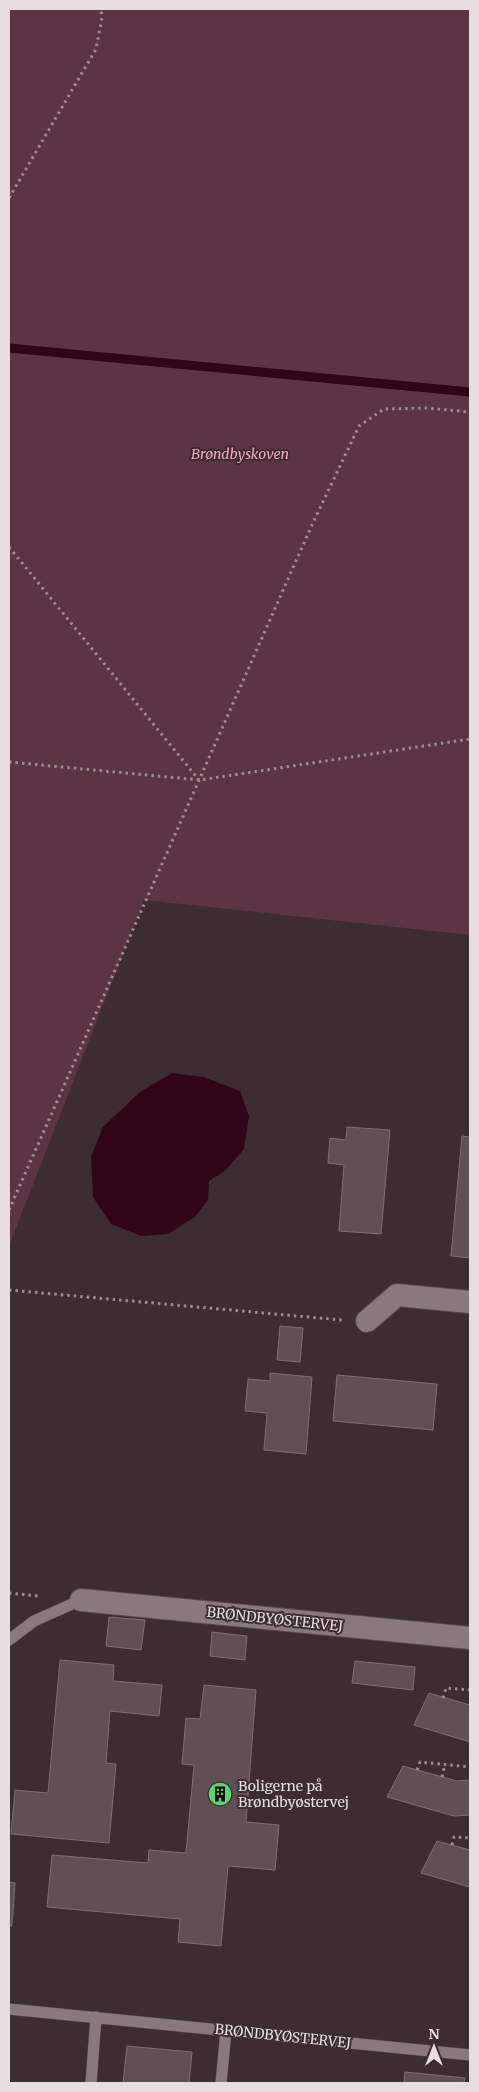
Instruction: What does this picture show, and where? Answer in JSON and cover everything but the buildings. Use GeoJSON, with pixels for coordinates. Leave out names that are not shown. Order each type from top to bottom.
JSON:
{"type":"FeatureCollection","features":[{"type":"Feature","properties":{"kind":"street"},"geometry":{"type":"LineString","coordinates":[[367,1321],[397,1295],[470,1302]]}},
{"type":"Feature","properties":{"kind":"street","name":"BRØNDBYØSTERVEJ"},"geometry":{"type":"LineString","coordinates":[[80,1600],[470,1638]]}},
{"type":"Feature","properties":{"kind":"lane"},"geometry":{"type":"LineString","coordinates":[[9,1640],[34,1621],[80,1600]]}},
{"type":"Feature","properties":{"kind":"lane","name":"BRØNDBYØSTERVEJ"},"geometry":{"type":"LineString","coordinates":[[9,2009],[470,2055]]}},
{"type":"Feature","properties":{"kind":"lane"},"geometry":{"type":"LineString","coordinates":[[91,2083],[96,2017]]}},
{"type":"Feature","properties":{"kind":"lane"},"geometry":{"type":"LineString","coordinates":[[221,2083],[226,2031]]}},
{"type":"Feature","properties":{"kind":"path"},"geometry":{"type":"LineString","coordinates":[[9,198],[96,49],[102,18],[101,9]]}},
{"type":"Feature","properties":{"kind":"path"},"geometry":{"type":"LineString","coordinates":[[9,1210],[311,527],[359,426],[384,409],[426,408],[470,412]]}},
{"type":"Feature","properties":{"kind":"path"},"geometry":{"type":"LineString","coordinates":[[9,547],[200,780]]}},
{"type":"Feature","properties":{"kind":"path"},"geometry":{"type":"LineString","coordinates":[[9,762],[200,780],[470,739]]}},
{"type":"Feature","properties":{"kind":"path"},"geometry":{"type":"LineString","coordinates":[[9,1290],[320,1319],[367,1321]]}},
{"type":"Feature","properties":{"kind":"path"},"geometry":{"type":"LineString","coordinates":[[443,1698],[446,1688],[470,1690]]}},
{"type":"Feature","properties":{"kind":"path"},"geometry":{"type":"LineString","coordinates":[[417,1770],[420,1762],[470,1767]]}},
{"type":"Feature","properties":{"kind":"path"},"geometry":{"type":"LineString","coordinates":[[442,1776],[445,1764]]}},
{"type":"Feature","properties":{"kind":"path"},"geometry":{"type":"LineString","coordinates":[[452,1845],[454,1838],[470,1838]]}},
{"type":"Feature","properties":{"kind":"green space","name":"Brøndbyskoven"},"geometry":{"type":"Polygon","coordinates":[[[9,9],[470,9],[470,935],[144,900],[9,1246],[9,9]]]}},
{"type":"Feature","properties":{"kind":"shaded area"},"geometry":{"type":"Polygon","coordinates":[[[172,1073],[203,1077],[240,1091],[249,1116],[244,1149],[226,1170],[209,1181],[208,1200],[195,1217],[168,1234],[141,1236],[111,1224],[93,1197],[91,1157],[103,1127],[140,1092],[172,1073]]]}},
{"type":"Feature","properties":{"kind":"waterway"},"geometry":{"type":"LineString","coordinates":[[9,348],[470,392]]}},
{"type":"Feature","properties":{"kind":"place","name":"Boligerne på Brøndbyøstervej"},"geometry":{"type":"Point","coordinates":[220,1794]}}]}
